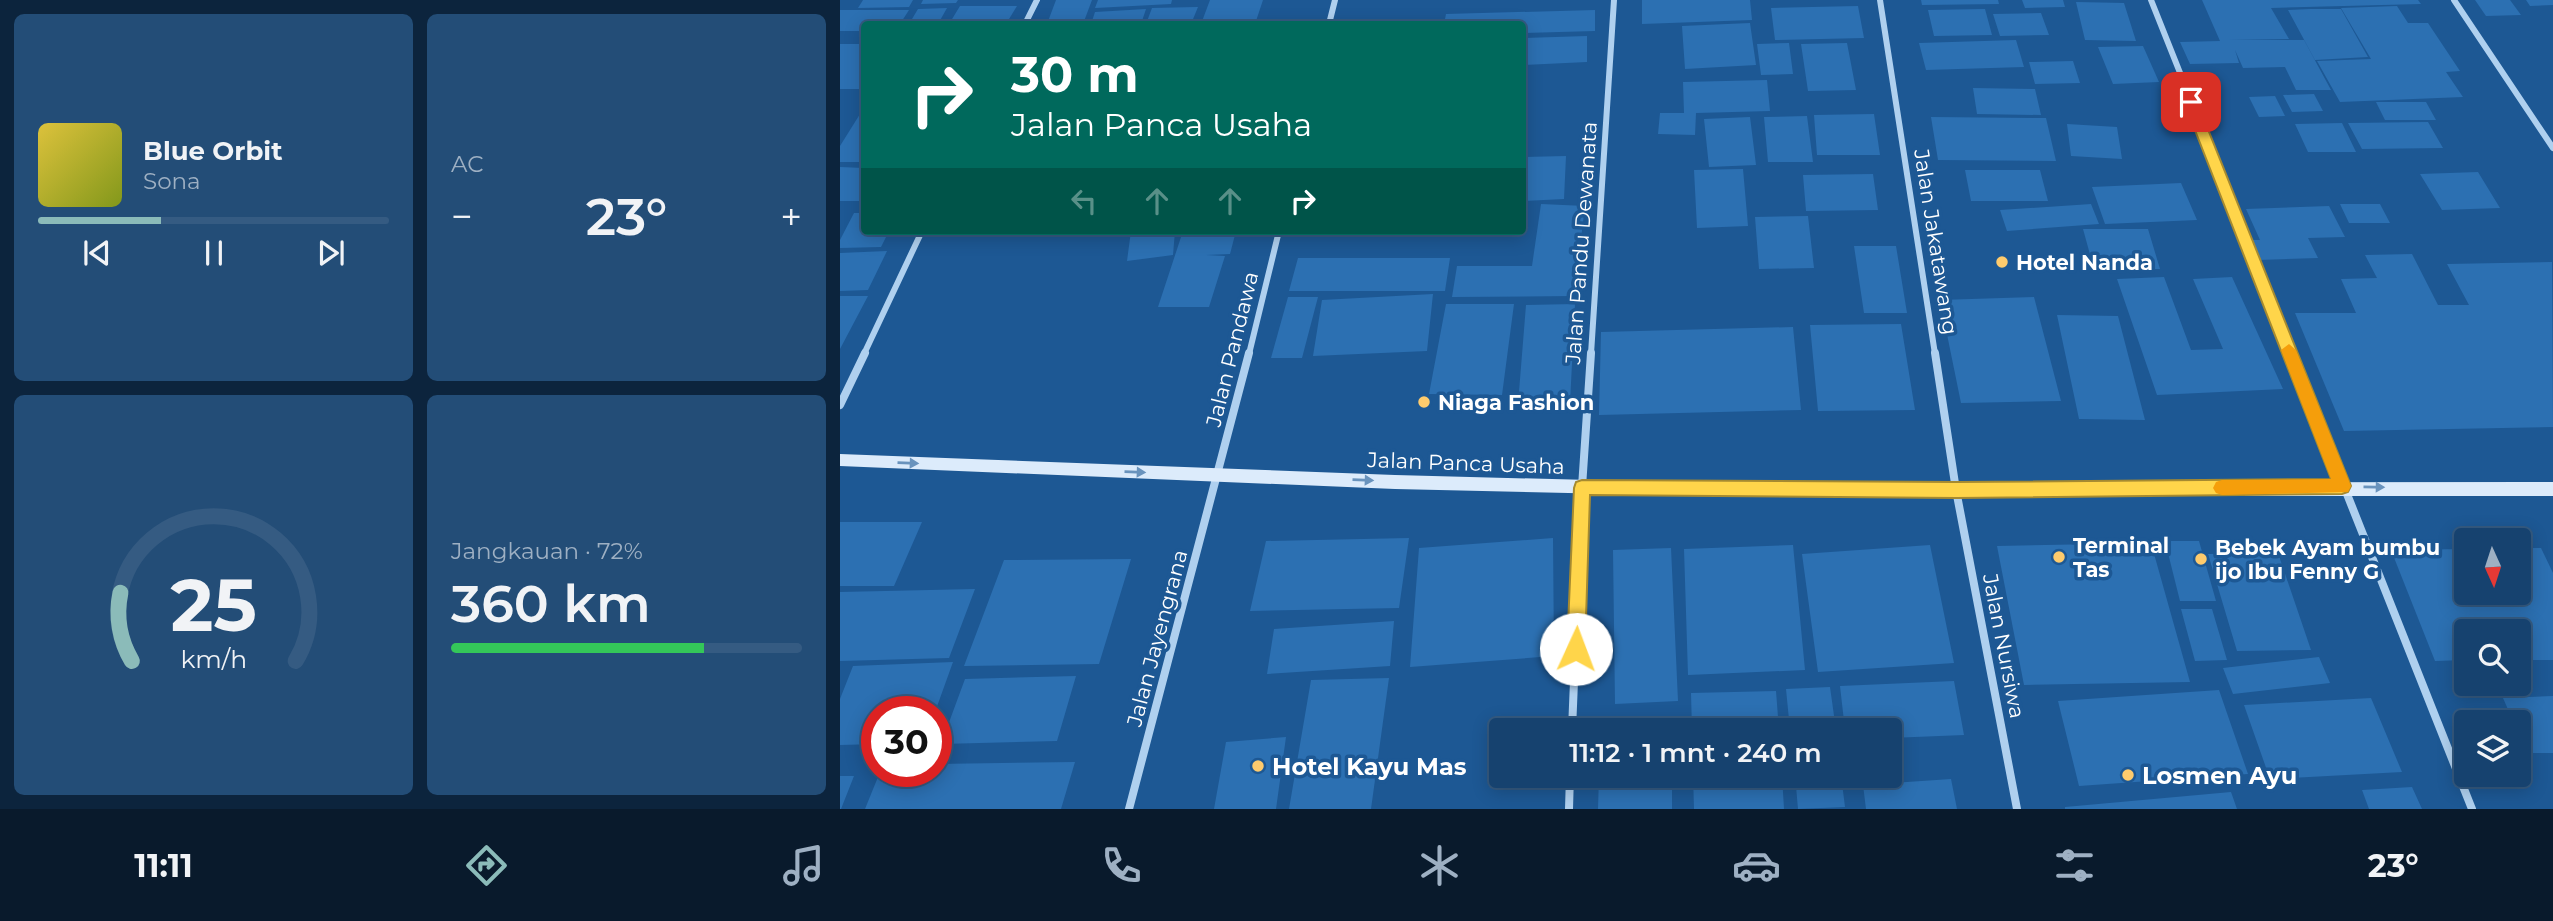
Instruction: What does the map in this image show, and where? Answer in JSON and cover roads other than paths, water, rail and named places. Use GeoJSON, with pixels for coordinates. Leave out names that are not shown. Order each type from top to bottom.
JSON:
{"type":"FeatureCollection","features":[{"type":"Feature","properties":{"kind":"main road","name":"Jalan Panca Usaha"},"geometry":{"type":"LineString","coordinates":[[840,460],[1582,488],[1956,490],[2342,486],[2553,489]]}},
{"type":"Feature","properties":{"kind":"street"},"geometry":{"type":"LineString","coordinates":[[1026,21],[1037,0]]}},
{"type":"Feature","properties":{"kind":"street"},"geometry":{"type":"LineString","coordinates":[[1330,21],[1335,0]]}},
{"type":"Feature","properties":{"kind":"street","name":"Jalan Pandu Dewanata"},"geometry":{"type":"LineString","coordinates":[[1572,718],[1582,488],[1614,0]]}},
{"type":"Feature","properties":{"kind":"street","name":"Jalan Jakatawang"},"geometry":{"type":"LineString","coordinates":[[1881,0],[1956,490]]}},
{"type":"Feature","properties":{"kind":"street"},"geometry":{"type":"LineString","coordinates":[[2151,0],[2472,809]]}},
{"type":"Feature","properties":{"kind":"street"},"geometry":{"type":"LineString","coordinates":[[2454,0],[2553,148]]}},
{"type":"Feature","properties":{"kind":"street"},"geometry":{"type":"LineString","coordinates":[[840,405],[920,235]]}},
{"type":"Feature","properties":{"kind":"street","name":"Jalan Pandawa"},"geometry":{"type":"LineString","coordinates":[[1219,475],[1278,235]]}},
{"type":"Feature","properties":{"kind":"street","name":"Jalan Jayengrana"},"geometry":{"type":"LineString","coordinates":[[1129,809],[1219,475]]}},
{"type":"Feature","properties":{"kind":"street","name":"Jalan Nursiwa"},"geometry":{"type":"LineString","coordinates":[[1956,490],[2017,809]]}},
{"type":"Feature","properties":{"kind":"street"},"geometry":{"type":"LineString","coordinates":[[1569,809],[1570,788]]}},
{"type":"Feature","properties":{"kind":"place","name":"Hotel Nanda"},"geometry":{"type":"Point","coordinates":[2002,262]}},
{"type":"Feature","properties":{"kind":"place","name":"Niaga Fashion"},"geometry":{"type":"Point","coordinates":[1424,402]}},
{"type":"Feature","properties":{"kind":"place","name":"Terminal Tas"},"geometry":{"type":"Point","coordinates":[2059,557]}},
{"type":"Feature","properties":{"kind":"place","name":"Bebek Ayam bumbu ijo Ibu Fenny G"},"geometry":{"type":"Point","coordinates":[2201,559]}},
{"type":"Feature","properties":{"kind":"place","name":"Hotel Kayu Mas"},"geometry":{"type":"Point","coordinates":[1258,766]}},
{"type":"Feature","properties":{"kind":"place","name":"Losmen Ayu"},"geometry":{"type":"Point","coordinates":[2128,775]}}]}
